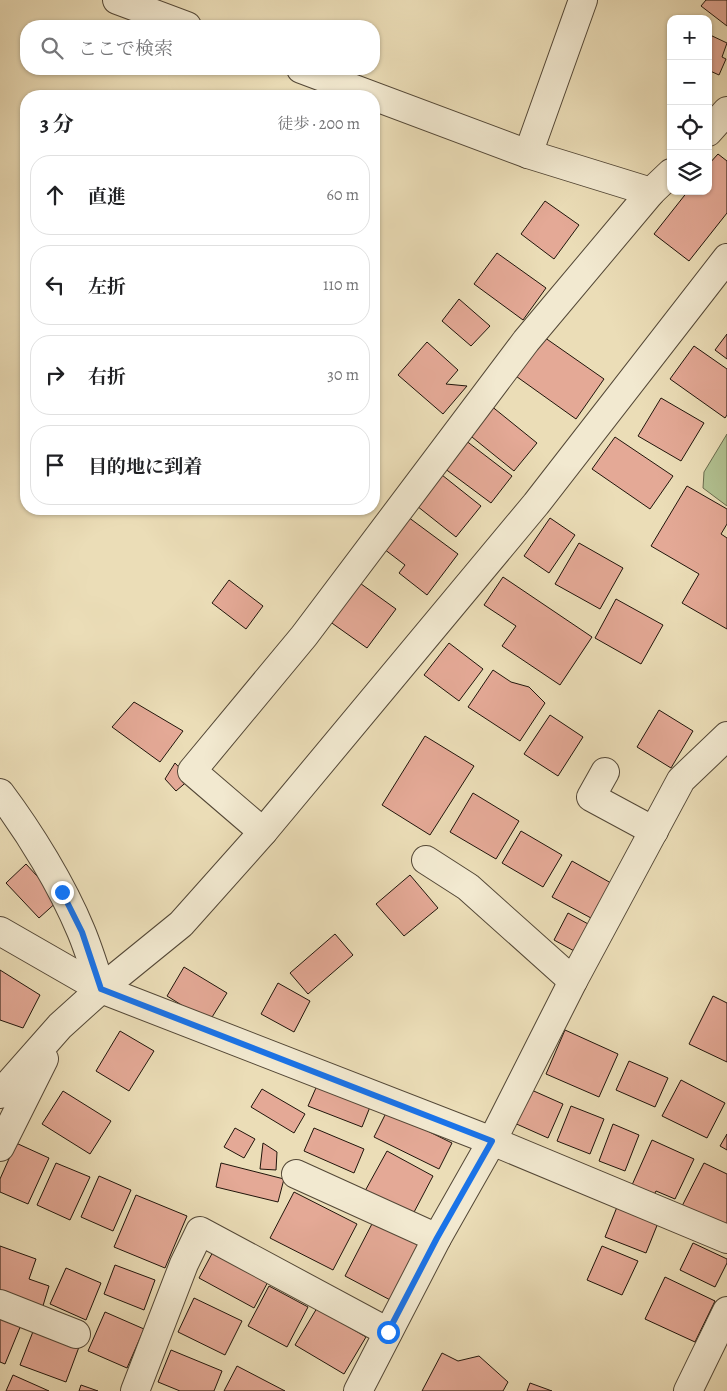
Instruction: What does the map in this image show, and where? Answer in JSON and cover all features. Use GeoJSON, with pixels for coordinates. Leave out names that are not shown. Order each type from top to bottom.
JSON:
{"type":"FeatureCollection","features":[{"type":"Feature","properties":{"kind":"street"},"geometry":{"type":"LineString","coordinates":[[117,0],[171,20]]}},
{"type":"Feature","properties":{"kind":"street"},"geometry":{"type":"LineString","coordinates":[[528,154],[583,0]]}},
{"type":"Feature","properties":{"kind":"street"},"geometry":{"type":"LineString","coordinates":[[316,75],[356,90]]}},
{"type":"Feature","properties":{"kind":"street"},"geometry":{"type":"LineString","coordinates":[[380,99],[528,154],[651,192]]}},
{"type":"Feature","properties":{"kind":"street"},"geometry":{"type":"LineString","coordinates":[[712,128],[727,111]]}},
{"type":"Feature","properties":{"kind":"street"},"geometry":{"type":"LineString","coordinates":[[263,832],[192,771],[304,636],[526,341],[651,192],[667,177]]}},
{"type":"Feature","properties":{"kind":"street"},"geometry":{"type":"LineString","coordinates":[[0,1094],[60,1026],[101,989],[181,924],[263,832],[718,287],[727,258]]}},
{"type":"Feature","properties":{"kind":"street"},"geometry":{"type":"LineString","coordinates":[[358,1391],[437,1238],[492,1141],[573,981],[681,780],[727,736]]}},
{"type":"Feature","properties":{"kind":"street"},"geometry":{"type":"LineString","coordinates":[[606,772],[591,797],[654,831]]}},
{"type":"Feature","properties":{"kind":"street"},"geometry":{"type":"LineString","coordinates":[[0,793],[16,814],[62,892],[82,932],[101,989]]}},
{"type":"Feature","properties":{"kind":"street"},"geometry":{"type":"LineString","coordinates":[[426,860],[468,887],[573,981]]}},
{"type":"Feature","properties":{"kind":"street"},"geometry":{"type":"LineString","coordinates":[[0,930],[101,989],[492,1141],[727,1240]]}},
{"type":"Feature","properties":{"kind":"street"},"geometry":{"type":"LineString","coordinates":[[0,1148],[60,1026]]}},
{"type":"Feature","properties":{"kind":"street"},"geometry":{"type":"LineString","coordinates":[[296,1174],[437,1238]]}},
{"type":"Feature","properties":{"kind":"street"},"geometry":{"type":"LineString","coordinates":[[136,1391],[184,1264],[200,1230],[388,1332]]}},
{"type":"Feature","properties":{"kind":"street"},"geometry":{"type":"LineString","coordinates":[[0,1304],[76,1334]]}},
{"type":"Feature","properties":{"kind":"street"},"geometry":{"type":"LineString","coordinates":[[688,1391],[727,1311]]}},
{"type":"Feature","properties":{"kind":"green space"},"geometry":{"type":"Polygon","coordinates":[[[727,434],[727,506],[703,488],[704,472],[727,434]]]}},
{"type":"Feature","properties":{"kind":"building"},"geometry":{"type":"Polygon","coordinates":[[[706,0],[727,0],[727,26],[701,6],[706,0]]]}},
{"type":"Feature","properties":{"kind":"building"},"geometry":{"type":"Polygon","coordinates":[[[712,36],[727,43],[722,57],[726,59],[719,75],[712,72],[712,36]]]}},
{"type":"Feature","properties":{"kind":"building"},"geometry":{"type":"Polygon","coordinates":[[[718,154],[727,161],[727,213],[689,261],[654,234],[685,195],[712,195],[712,161],[718,154]]]}},
{"type":"Feature","properties":{"kind":"building"},"geometry":{"type":"Polygon","coordinates":[[[545,201],[579,225],[554,259],[521,234],[545,201]]]}},
{"type":"Feature","properties":{"kind":"building"},"geometry":{"type":"Polygon","coordinates":[[[497,253],[546,288],[523,320],[474,284],[497,253]]]}},
{"type":"Feature","properties":{"kind":"building"},"geometry":{"type":"Polygon","coordinates":[[[459,299],[490,326],[471,346],[442,321],[459,299]]]}},
{"type":"Feature","properties":{"kind":"building"},"geometry":{"type":"Polygon","coordinates":[[[727,334],[727,359],[715,350],[727,334]]]}},
{"type":"Feature","properties":{"kind":"building"},"geometry":{"type":"Polygon","coordinates":[[[541,335],[604,379],[576,419],[513,374],[541,335]]]}},
{"type":"Feature","properties":{"kind":"building"},"geometry":{"type":"Polygon","coordinates":[[[427,342],[458,370],[446,384],[467,386],[443,414],[398,375],[427,342]]]}},
{"type":"Feature","properties":{"kind":"building"},"geometry":{"type":"Polygon","coordinates":[[[694,346],[727,369],[727,415],[725,418],[670,379],[694,346]]]}},
{"type":"Feature","properties":{"kind":"building"},"geometry":{"type":"Polygon","coordinates":[[[661,398],[704,423],[681,461],[638,436],[661,398]]]}},
{"type":"Feature","properties":{"kind":"building"},"geometry":{"type":"Polygon","coordinates":[[[490,405],[537,443],[514,471],[467,433],[490,405]]]}},
{"type":"Feature","properties":{"kind":"building"},"geometry":{"type":"Polygon","coordinates":[[[615,437],[673,476],[650,509],[592,469],[615,437]]]}},
{"type":"Feature","properties":{"kind":"building"},"geometry":{"type":"Polygon","coordinates":[[[465,440],[512,476],[491,503],[444,468],[465,440]]]}},
{"type":"Feature","properties":{"kind":"building"},"geometry":{"type":"Polygon","coordinates":[[[442,475],[481,506],[456,537],[417,506],[442,475]]]}},
{"type":"Feature","properties":{"kind":"building"},"geometry":{"type":"Polygon","coordinates":[[[687,486],[727,509],[727,524],[721,534],[727,538],[727,629],[682,603],[699,574],[651,546],[687,486]]]}},
{"type":"Feature","properties":{"kind":"building"},"geometry":{"type":"Polygon","coordinates":[[[408,517],[458,554],[427,595],[399,573],[405,565],[384,549],[408,517]]]}},
{"type":"Feature","properties":{"kind":"building"},"geometry":{"type":"Polygon","coordinates":[[[550,518],[575,535],[549,573],[524,556],[550,518]]]}},
{"type":"Feature","properties":{"kind":"building"},"geometry":{"type":"Polygon","coordinates":[[[579,543],[623,568],[600,609],[555,584],[579,543]]]}},
{"type":"Feature","properties":{"kind":"building"},"geometry":{"type":"Polygon","coordinates":[[[503,577],[592,637],[560,685],[502,646],[516,626],[484,605],[503,577]]]}},
{"type":"Feature","properties":{"kind":"building"},"geometry":{"type":"Polygon","coordinates":[[[229,580],[263,606],[246,629],[212,603],[229,580]]]}},
{"type":"Feature","properties":{"kind":"building"},"geometry":{"type":"Polygon","coordinates":[[[357,581],[396,609],[367,648],[329,621],[357,581]]]}},
{"type":"Feature","properties":{"kind":"building"},"geometry":{"type":"Polygon","coordinates":[[[616,599],[663,625],[641,664],[595,638],[616,599]]]}},
{"type":"Feature","properties":{"kind":"building"},"geometry":{"type":"Polygon","coordinates":[[[449,643],[483,669],[459,701],[424,675],[449,643]]]}},
{"type":"Feature","properties":{"kind":"building"},"geometry":{"type":"Polygon","coordinates":[[[493,670],[511,682],[529,687],[545,703],[520,741],[468,707],[493,670]]]}},
{"type":"Feature","properties":{"kind":"building"},"geometry":{"type":"Polygon","coordinates":[[[134,702],[183,731],[160,762],[112,727],[134,702]]]}},
{"type":"Feature","properties":{"kind":"building"},"geometry":{"type":"Polygon","coordinates":[[[659,710],[693,731],[671,768],[637,747],[659,710]]]}},
{"type":"Feature","properties":{"kind":"building"},"geometry":{"type":"Polygon","coordinates":[[[550,715],[583,737],[558,776],[524,754],[550,715]]]}},
{"type":"Feature","properties":{"kind":"building"},"geometry":{"type":"Polygon","coordinates":[[[425,736],[474,766],[430,835],[382,805],[425,736]]]}},
{"type":"Feature","properties":{"kind":"building"},"geometry":{"type":"Polygon","coordinates":[[[175,763],[190,779],[176,791],[165,779],[175,763]]]}},
{"type":"Feature","properties":{"kind":"building"},"geometry":{"type":"Polygon","coordinates":[[[473,793],[519,821],[496,859],[450,832],[473,793]]]}},
{"type":"Feature","properties":{"kind":"building"},"geometry":{"type":"Polygon","coordinates":[[[521,831],[562,855],[543,887],[502,863],[521,831]]]}},
{"type":"Feature","properties":{"kind":"building"},"geometry":{"type":"Polygon","coordinates":[[[572,861],[611,883],[591,918],[552,897],[572,861]]]}},
{"type":"Feature","properties":{"kind":"building"},"geometry":{"type":"Polygon","coordinates":[[[26,864],[59,900],[39,918],[6,883],[26,864]]]}},
{"type":"Feature","properties":{"kind":"building"},"geometry":{"type":"Polygon","coordinates":[[[410,875],[438,908],[404,936],[376,904],[410,875]]]}},
{"type":"Feature","properties":{"kind":"building"},"geometry":{"type":"Polygon","coordinates":[[[568,913],[590,925],[576,952],[554,940],[568,913]]]}},
{"type":"Feature","properties":{"kind":"building"},"geometry":{"type":"Polygon","coordinates":[[[335,934],[353,955],[308,994],[290,973],[335,934]]]}},
{"type":"Feature","properties":{"kind":"building"},"geometry":{"type":"Polygon","coordinates":[[[184,967],[227,993],[209,1022],[167,996],[184,967]]]}},
{"type":"Feature","properties":{"kind":"building"},"geometry":{"type":"Polygon","coordinates":[[[0,970],[40,995],[23,1028],[0,1020],[0,970]]]}},
{"type":"Feature","properties":{"kind":"building"},"geometry":{"type":"Polygon","coordinates":[[[278,983],[310,1001],[294,1032],[261,1014],[278,983]]]}},
{"type":"Feature","properties":{"kind":"building"},"geometry":{"type":"Polygon","coordinates":[[[713,996],[727,1003],[727,1062],[689,1044],[713,996]]]}},
{"type":"Feature","properties":{"kind":"building"},"geometry":{"type":"Polygon","coordinates":[[[565,1030],[618,1054],[599,1097],[546,1074],[565,1030]]]}},
{"type":"Feature","properties":{"kind":"building"},"geometry":{"type":"Polygon","coordinates":[[[120,1031],[154,1051],[129,1091],[96,1071],[120,1031]]]}},
{"type":"Feature","properties":{"kind":"building"},"geometry":{"type":"Polygon","coordinates":[[[629,1061],[668,1078],[655,1107],[616,1090],[629,1061]]]}},
{"type":"Feature","properties":{"kind":"building"},"geometry":{"type":"Polygon","coordinates":[[[681,1080],[725,1103],[707,1138],[662,1116],[681,1080]]]}},
{"type":"Feature","properties":{"kind":"building"},"geometry":{"type":"Polygon","coordinates":[[[319,1081],[372,1102],[362,1127],[308,1106],[319,1081]]]}},
{"type":"Feature","properties":{"kind":"building"},"geometry":{"type":"Polygon","coordinates":[[[527,1088],[563,1104],[548,1138],[512,1122],[527,1088]]]}},
{"type":"Feature","properties":{"kind":"building"},"geometry":{"type":"Polygon","coordinates":[[[262,1089],[305,1114],[294,1133],[251,1107],[262,1089]]]}},
{"type":"Feature","properties":{"kind":"building"},"geometry":{"type":"Polygon","coordinates":[[[63,1091],[111,1121],[90,1154],[42,1124],[63,1091]]]}},
{"type":"Feature","properties":{"kind":"building"},"geometry":{"type":"Polygon","coordinates":[[[571,1106],[604,1119],[590,1154],[557,1141],[571,1106]]]}},
{"type":"Feature","properties":{"kind":"building"},"geometry":{"type":"Polygon","coordinates":[[[387,1111],[452,1143],[439,1169],[374,1137],[387,1111]]]}},
{"type":"Feature","properties":{"kind":"building"},"geometry":{"type":"Polygon","coordinates":[[[613,1124],[639,1135],[625,1171],[599,1161],[613,1124]]]}},
{"type":"Feature","properties":{"kind":"building"},"geometry":{"type":"Polygon","coordinates":[[[235,1128],[255,1139],[244,1158],[224,1147],[235,1128]]]}},
{"type":"Feature","properties":{"kind":"building"},"geometry":{"type":"Polygon","coordinates":[[[314,1128],[364,1149],[354,1173],[304,1151],[314,1128]]]}},
{"type":"Feature","properties":{"kind":"building"},"geometry":{"type":"Polygon","coordinates":[[[727,1134],[727,1150],[720,1146],[727,1134]]]}},
{"type":"Feature","properties":{"kind":"building"},"geometry":{"type":"Polygon","coordinates":[[[652,1140],[694,1159],[675,1199],[656,1191],[650,1203],[628,1194],[652,1140]]]}},
{"type":"Feature","properties":{"kind":"building"},"geometry":{"type":"Polygon","coordinates":[[[16,1143],[49,1158],[28,1204],[0,1192],[0,1179],[16,1143]]]}},
{"type":"Feature","properties":{"kind":"building"},"geometry":{"type":"Polygon","coordinates":[[[263,1143],[277,1152],[276,1170],[260,1169],[263,1143]]]}},
{"type":"Feature","properties":{"kind":"building"},"geometry":{"type":"Polygon","coordinates":[[[387,1151],[433,1176],[412,1216],[365,1191],[387,1151]]]}},
{"type":"Feature","properties":{"kind":"building"},"geometry":{"type":"Polygon","coordinates":[[[56,1163],[90,1177],[70,1220],[37,1205],[56,1163]]]}},
{"type":"Feature","properties":{"kind":"building"},"geometry":{"type":"Polygon","coordinates":[[[221,1163],[284,1179],[278,1202],[216,1187],[221,1163]]]}},
{"type":"Feature","properties":{"kind":"building"},"geometry":{"type":"Polygon","coordinates":[[[704,1163],[727,1174],[727,1234],[680,1210],[704,1163]]]}},
{"type":"Feature","properties":{"kind":"building"},"geometry":{"type":"Polygon","coordinates":[[[99,1176],[131,1190],[113,1231],[81,1217],[99,1176]]]}},
{"type":"Feature","properties":{"kind":"building"},"geometry":{"type":"Polygon","coordinates":[[[294,1192],[357,1224],[333,1270],[270,1238],[294,1192]]]}},
{"type":"Feature","properties":{"kind":"building"},"geometry":{"type":"Polygon","coordinates":[[[136,1195],[187,1216],[165,1268],[114,1247],[136,1195]]]}},
{"type":"Feature","properties":{"kind":"building"},"geometry":{"type":"Polygon","coordinates":[[[617,1207],[658,1223],[646,1253],[605,1237],[617,1207]]]}},
{"type":"Feature","properties":{"kind":"building"},"geometry":{"type":"Polygon","coordinates":[[[374,1220],[423,1246],[394,1302],[345,1276],[374,1220]]]}},
{"type":"Feature","properties":{"kind":"building"},"geometry":{"type":"Polygon","coordinates":[[[693,1243],[727,1259],[727,1263],[715,1287],[680,1270],[693,1243]]]}},
{"type":"Feature","properties":{"kind":"building"},"geometry":{"type":"Polygon","coordinates":[[[0,1246],[36,1259],[29,1279],[49,1286],[42,1309],[0,1295],[0,1246]]]}},
{"type":"Feature","properties":{"kind":"building"},"geometry":{"type":"Polygon","coordinates":[[[602,1246],[638,1261],[622,1295],[587,1280],[602,1246]]]}},
{"type":"Feature","properties":{"kind":"building"},"geometry":{"type":"Polygon","coordinates":[[[215,1248],[270,1278],[254,1308],[199,1278],[215,1248]]]}},
{"type":"Feature","properties":{"kind":"building"},"geometry":{"type":"Polygon","coordinates":[[[115,1265],[155,1280],[144,1310],[104,1294],[115,1265]]]}},
{"type":"Feature","properties":{"kind":"building"},"geometry":{"type":"Polygon","coordinates":[[[66,1268],[101,1283],[86,1320],[50,1304],[66,1268]]]}},
{"type":"Feature","properties":{"kind":"building"},"geometry":{"type":"Polygon","coordinates":[[[665,1277],[715,1301],[695,1342],[645,1319],[665,1277]]]}},
{"type":"Feature","properties":{"kind":"building"},"geometry":{"type":"Polygon","coordinates":[[[269,1286],[308,1307],[287,1347],[248,1326],[269,1286]]]}},
{"type":"Feature","properties":{"kind":"building"},"geometry":{"type":"Polygon","coordinates":[[[194,1298],[242,1321],[225,1355],[178,1332],[194,1298]]]}},
{"type":"Feature","properties":{"kind":"building"},"geometry":{"type":"Polygon","coordinates":[[[317,1308],[366,1337],[344,1374],[295,1345],[317,1308]]]}},
{"type":"Feature","properties":{"kind":"building"},"geometry":{"type":"Polygon","coordinates":[[[105,1312],[144,1329],[127,1368],[88,1351],[105,1312]]]}},
{"type":"Feature","properties":{"kind":"building"},"geometry":{"type":"Polygon","coordinates":[[[0,1316],[21,1325],[5,1364],[0,1362],[0,1316]]]}},
{"type":"Feature","properties":{"kind":"building"},"geometry":{"type":"Polygon","coordinates":[[[34,1329],[79,1347],[66,1382],[20,1365],[34,1329]]]}},
{"type":"Feature","properties":{"kind":"building"},"geometry":{"type":"Polygon","coordinates":[[[171,1350],[222,1371],[214,1391],[180,1391],[158,1382],[171,1350]]]}},
{"type":"Feature","properties":{"kind":"building"},"geometry":{"type":"Polygon","coordinates":[[[442,1353],[458,1361],[479,1356],[508,1382],[503,1391],[422,1391],[442,1353]]]}},
{"type":"Feature","properties":{"kind":"building"},"geometry":{"type":"Polygon","coordinates":[[[237,1366],[285,1391],[224,1391],[237,1366]]]}},
{"type":"Feature","properties":{"kind":"building"},"geometry":{"type":"Polygon","coordinates":[[[13,1375],[49,1391],[6,1391],[13,1375]]]}},
{"type":"Feature","properties":{"kind":"building"},"geometry":{"type":"Polygon","coordinates":[[[530,1383],[552,1391],[527,1391],[530,1383]]]}},
{"type":"Feature","properties":{"kind":"building"},"geometry":{"type":"Polygon","coordinates":[[[81,1385],[98,1391],[79,1391],[81,1385]]]}},
{"type":"Feature","properties":{"kind":"route"},"geometry":{"type":"LineString","coordinates":[[62,892],[82,932],[101,989],[492,1141],[437,1238],[388,1332]]}}]}
